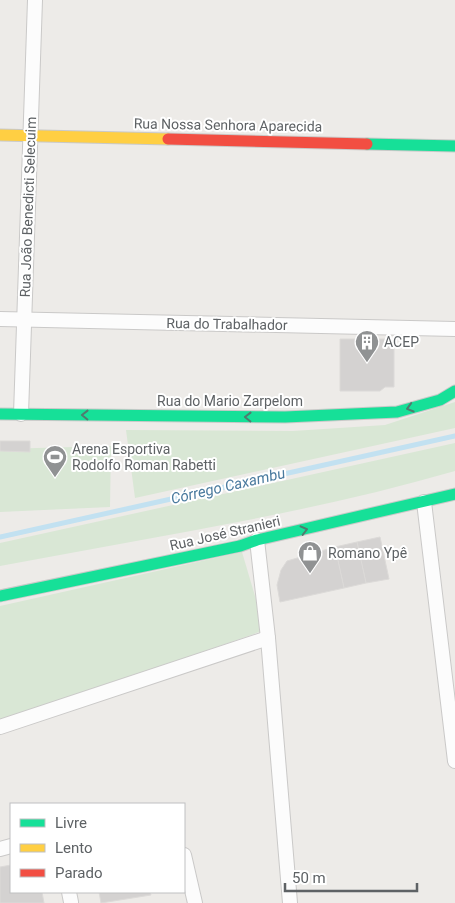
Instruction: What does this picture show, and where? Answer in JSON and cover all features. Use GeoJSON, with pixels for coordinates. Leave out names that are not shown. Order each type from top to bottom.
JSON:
{"type":"FeatureCollection","features":[{"type":"Feature","properties":{"kind":"street","name":"Rua João Benedicti Selecuim"},"geometry":{"type":"LineString","coordinates":[[21,414],[35,0]]}},
{"type":"Feature","properties":{"kind":"street","name":"Rua Nossa Senhora Aparecida"},"geometry":{"type":"LineString","coordinates":[[0,135],[455,146]]}},
{"type":"Feature","properties":{"kind":"street","name":"Rua do Trabalhador"},"geometry":{"type":"LineString","coordinates":[[0,319],[455,329]]}},
{"type":"Feature","properties":{"kind":"street","name":"Rua do Mario Zarpelom"},"geometry":{"type":"LineString","coordinates":[[0,414],[285,417],[398,412],[440,400],[455,391]]}},
{"type":"Feature","properties":{"kind":"street","name":"Rua José Stranieri"},"geometry":{"type":"LineString","coordinates":[[0,596],[240,546],[256,540],[455,494]]}},
{"type":"Feature","properties":{"kind":"street"},"geometry":{"type":"LineString","coordinates":[[424,502],[455,761]]}},
{"type":"Feature","properties":{"kind":"street"},"geometry":{"type":"LineString","coordinates":[[256,540],[268,638],[290,903]]}},
{"type":"Feature","properties":{"kind":"street"},"geometry":{"type":"LineString","coordinates":[[0,727],[268,638]]}},
{"type":"Feature","properties":{"kind":"street"},"geometry":{"type":"LineString","coordinates":[[185,859],[195,903]]}},
{"type":"Feature","properties":{"kind":"green space"},"geometry":{"type":"Polygon","coordinates":[[[455,402],[455,428],[135,498],[126,430],[293,431],[385,425],[455,402]]]}},
{"type":"Feature","properties":{"kind":"green space"},"geometry":{"type":"Polygon","coordinates":[[[455,443],[455,471],[343,500],[229,524],[0,566],[0,543],[455,443]]]}},
{"type":"Feature","properties":{"kind":"green space","name":"Arena Esportiva Rodolfo Roman Rabetti"},"geometry":{"type":"Polygon","coordinates":[[[111,446],[110,507],[0,512],[0,449],[111,446]]]}},
{"type":"Feature","properties":{"kind":"green space"},"geometry":{"type":"Polygon","coordinates":[[[242,552],[265,630],[0,723],[0,606],[242,552]]]}},
{"type":"Feature","properties":{"kind":"building","name":"ACEP"},"geometry":{"type":"Polygon","coordinates":[[[340,339],[394,339],[394,387],[385,387],[380,391],[340,391],[340,339]]]}},
{"type":"Feature","properties":{"kind":"building"},"geometry":{"type":"Polygon","coordinates":[[[0,441],[30,441],[30,452],[0,451],[0,441]]]}},
{"type":"Feature","properties":{"kind":"building"},"geometry":{"type":"Polygon","coordinates":[[[380,537],[389,579],[366,583],[357,542],[380,537]]]}},
{"type":"Feature","properties":{"kind":"building"},"geometry":{"type":"Polygon","coordinates":[[[357,542],[366,583],[344,588],[335,547],[357,542]]]}},
{"type":"Feature","properties":{"kind":"building","name":"Romano Ypê"},"geometry":{"type":"Polygon","coordinates":[[[335,547],[344,588],[280,602],[277,585],[281,570],[287,561],[335,547]]]}},
{"type":"Feature","properties":{"kind":"building"},"geometry":{"type":"Polygon","coordinates":[[[10,865],[10,893],[42,893],[44,903],[0,903],[0,867],[10,865]]]}},
{"type":"Feature","properties":{"kind":"building"},"geometry":{"type":"Polygon","coordinates":[[[99,893],[150,893],[151,895],[101,903],[99,893]]]}},
{"type":"Feature","properties":{"kind":"waterway","name":"Córrego Caxambu"},"geometry":{"type":"LineString","coordinates":[[0,537],[455,436]]}},
{"type":"Feature","properties":{"kind":"traffic: fast"},"geometry":{"type":"LineString","coordinates":[[367,144],[455,146]]}},
{"type":"Feature","properties":{"kind":"traffic: fast"},"geometry":{"type":"LineString","coordinates":[[0,414],[285,417],[397,412],[440,400],[455,391]]}},
{"type":"Feature","properties":{"kind":"traffic: fast"},"geometry":{"type":"LineString","coordinates":[[0,596],[240,546],[257,540],[455,494]]}},
{"type":"Feature","properties":{"kind":"traffic: slow"},"geometry":{"type":"LineString","coordinates":[[0,135],[168,139]]}},
{"type":"Feature","properties":{"kind":"traffic: jam"},"geometry":{"type":"LineString","coordinates":[[168,139],[367,144]]}},
{"type":"Feature","properties":{"kind":"place","name":"ACEP"},"geometry":{"type":"Point","coordinates":[367,363]}},
{"type":"Feature","properties":{"kind":"place","name":"Arena Esportiva Rodolfo Roman Rabetti"},"geometry":{"type":"Point","coordinates":[55,478]}},
{"type":"Feature","properties":{"kind":"place","name":"Romano Ypê"},"geometry":{"type":"Point","coordinates":[310,574]}}]}
